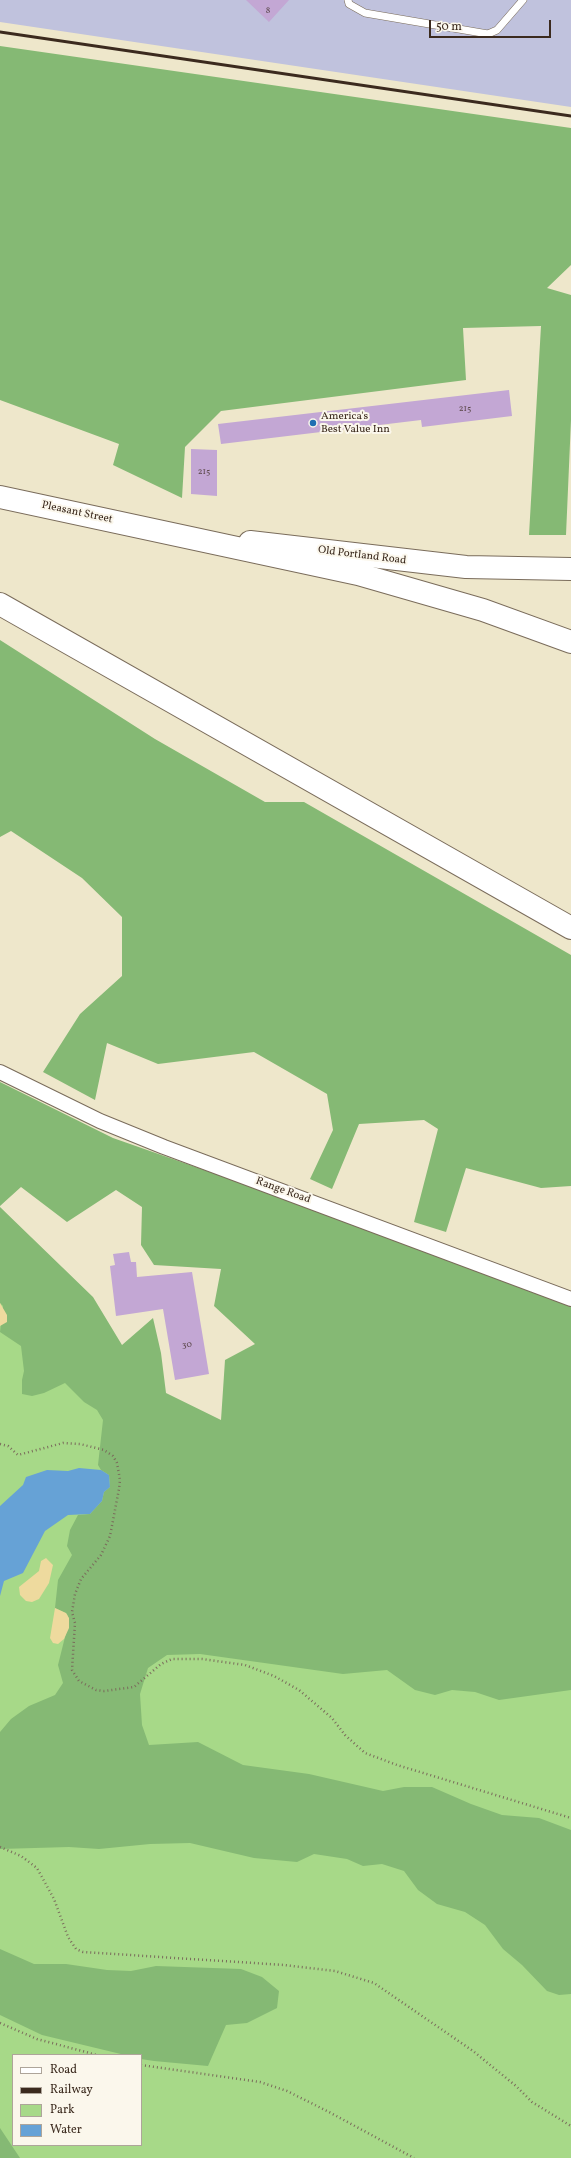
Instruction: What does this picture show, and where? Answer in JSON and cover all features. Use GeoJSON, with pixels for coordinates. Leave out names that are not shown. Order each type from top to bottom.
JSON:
{"type":"FeatureCollection","features":[{"type":"Feature","properties":{"kind":"main road","name":"Pleasant Street"},"geometry":{"type":"LineString","coordinates":[[0,497],[153,529]]}},
{"type":"Feature","properties":{"kind":"main road"},"geometry":{"type":"LineString","coordinates":[[0,508],[42,506]]}},
{"type":"Feature","properties":{"kind":"main road"},"geometry":{"type":"LineString","coordinates":[[153,529],[358,574],[483,610],[571,642]]}},
{"type":"Feature","properties":{"kind":"main road","name":"Old Portland Road"},"geometry":{"type":"LineString","coordinates":[[153,529],[446,566],[525,570],[571,569]]}},
{"type":"Feature","properties":{"kind":"main road"},"geometry":{"type":"LineString","coordinates":[[0,604],[571,928]]}},
{"type":"Feature","properties":{"kind":"street","name":"Range Road"},"geometry":{"type":"LineString","coordinates":[[0,1072],[100,1121],[164,1147],[571,1299]]}},
{"type":"Feature","properties":{"kind":"lane"},"geometry":{"type":"LineString","coordinates":[[348,0],[349,4],[365,13],[488,34],[497,30],[523,0]]}},
{"type":"Feature","properties":{"kind":"path"},"geometry":{"type":"LineString","coordinates":[[0,1444],[8,1446],[18,1455],[63,1443],[80,1444],[104,1450],[113,1456],[117,1463],[120,1489],[110,1536],[101,1555],[81,1579],[72,1612],[75,1623],[72,1670],[74,1675],[83,1683],[104,1691],[134,1688],[161,1664],[172,1659],[202,1659],[245,1665],[274,1676],[299,1690],[332,1718],[345,1735],[364,1753],[397,1765],[571,1818]]}},
{"type":"Feature","properties":{"kind":"path"},"geometry":{"type":"LineString","coordinates":[[0,1847],[21,1856],[37,1868],[54,1898],[68,1937],[76,1949],[83,1952],[284,1965],[335,1971],[374,1983],[473,2051],[516,2086],[532,2102],[553,2117],[571,2126]]}},
{"type":"Feature","properties":{"kind":"path"},"geometry":{"type":"LineString","coordinates":[[0,2023],[37,2039],[93,2054]]}},
{"type":"Feature","properties":{"kind":"path"},"geometry":{"type":"LineString","coordinates":[[142,2065],[260,2082],[287,2092],[329,2112],[414,2158]]}},
{"type":"Feature","properties":{"kind":"shaded area"},"geometry":{"type":"Polygon","coordinates":[[[0,0],[571,0],[571,107],[0,22],[0,0]]]}},
{"type":"Feature","properties":{"kind":"green space"},"geometry":{"type":"Polygon","coordinates":[[[0,46],[571,128],[571,265],[547,288],[571,295],[571,420],[566,535],[529,535],[541,326],[463,328],[466,380],[221,411],[185,447],[182,498],[113,465],[119,444],[0,400],[0,46]]]}},
{"type":"Feature","properties":{"kind":"green space"},"geometry":{"type":"Polygon","coordinates":[[[0,640],[155,739],[265,802],[304,802],[571,955],[571,1186],[541,1188],[466,1168],[446,1232],[414,1222],[438,1129],[424,1120],[359,1124],[332,1189],[310,1179],[333,1130],[327,1094],[254,1052],[158,1064],[107,1043],[95,1100],[43,1072],[80,1014],[122,976],[122,917],[82,878],[11,831],[0,837],[0,640]]]}},
{"type":"Feature","properties":{"kind":"green space"},"geometry":{"type":"Polygon","coordinates":[[[0,1082],[113,1138],[284,1198],[571,1303],[571,1690],[499,1700],[475,1692],[452,1690],[435,1695],[415,1690],[387,1670],[343,1674],[200,1654],[167,1655],[148,1668],[140,1694],[142,1725],[149,1745],[198,1742],[243,1765],[309,1774],[383,1791],[404,1787],[432,1787],[471,1804],[502,1815],[539,1818],[571,1830],[571,1994],[559,1995],[547,1991],[522,1965],[503,1949],[485,1925],[465,1912],[437,1904],[418,1890],[404,1871],[382,1864],[363,1866],[347,1859],[314,1854],[297,1862],[254,1858],[190,1843],[150,1844],[99,1849],[69,1847],[0,1849],[0,1732],[11,1719],[29,1706],[55,1695],[63,1683],[58,1665],[69,1621],[67,1614],[55,1608],[58,1580],[72,1555],[67,1546],[70,1530],[78,1515],[90,1514],[102,1501],[104,1492],[110,1487],[109,1475],[101,1470],[98,1465],[103,1420],[97,1410],[84,1402],[65,1383],[44,1393],[32,1396],[22,1394],[22,1380],[24,1371],[21,1346],[0,1332],[3,1306],[0,1303],[0,1207],[93,1297],[122,1345],[153,1318],[161,1353],[166,1393],[221,1420],[225,1360],[255,1344],[214,1306],[221,1269],[154,1265],[141,1245],[142,1207],[116,1190],[67,1222],[21,1187],[0,1206],[0,1082]]]}},
{"type":"Feature","properties":{"kind":"green space"},"geometry":{"type":"Polygon","coordinates":[[[0,1288],[225,1503],[571,1343],[571,2158],[0,2158],[0,1288]]]}},
{"type":"Feature","properties":{"kind":"green space"},"geometry":{"type":"Polygon","coordinates":[[[0,1949],[34,1964],[66,1964],[107,1970],[131,1971],[156,1966],[241,1969],[262,1977],[279,1991],[277,2008],[247,2023],[226,2025],[208,2066],[142,2059],[142,2054],[121,2054],[42,2035],[0,2015],[0,1949]]]}},
{"type":"Feature","properties":{"kind":"green space"},"geometry":{"type":"Polygon","coordinates":[[[0,2128],[20,2158],[0,2158],[0,2128]]]}},
{"type":"Feature","properties":{"kind":"sand"},"geometry":{"type":"Polygon","coordinates":[[[0,1303],[7,1315],[7,1322],[0,1326],[0,1303]]]}},
{"type":"Feature","properties":{"kind":"sand"},"geometry":{"type":"Polygon","coordinates":[[[46,1558],[53,1565],[49,1583],[39,1599],[32,1602],[26,1601],[20,1595],[19,1587],[39,1571],[41,1561],[46,1558]]]}},
{"type":"Feature","properties":{"kind":"sand"},"geometry":{"type":"Polygon","coordinates":[[[55,1608],[66,1613],[69,1618],[69,1628],[64,1639],[58,1644],[53,1643],[50,1638],[55,1608]]]}},
{"type":"Feature","properties":{"kind":"water"},"geometry":{"type":"Polygon","coordinates":[[[79,1468],[101,1470],[109,1475],[110,1487],[104,1492],[102,1501],[90,1514],[68,1515],[45,1531],[23,1573],[4,1581],[0,1596],[0,1506],[23,1485],[26,1477],[47,1470],[68,1471],[79,1468]]]}},
{"type":"Feature","properties":{"kind":"building"},"geometry":{"type":"Polygon","coordinates":[[[246,0],[289,0],[269,22],[246,0]]]}},
{"type":"Feature","properties":{"kind":"building"},"geometry":{"type":"Polygon","coordinates":[[[509,390],[512,416],[422,427],[421,420],[221,444],[218,424],[509,390]]]}},
{"type":"Feature","properties":{"kind":"building"},"geometry":{"type":"Polygon","coordinates":[[[191,449],[217,450],[217,496],[191,494],[191,449]]]}},
{"type":"Feature","properties":{"kind":"building"},"geometry":{"type":"Polygon","coordinates":[[[129,1252],[131,1262],[136,1262],[137,1277],[192,1272],[209,1374],[175,1380],[163,1309],[116,1316],[110,1266],[115,1265],[113,1254],[129,1252]]]}},
{"type":"Feature","properties":{"kind":"railway"},"geometry":{"type":"LineString","coordinates":[[0,32],[571,116]]}},
{"type":"Feature","properties":{"kind":"place","name":"America's Best Value Inn"},"geometry":{"type":"Point","coordinates":[313,423]}}]}
